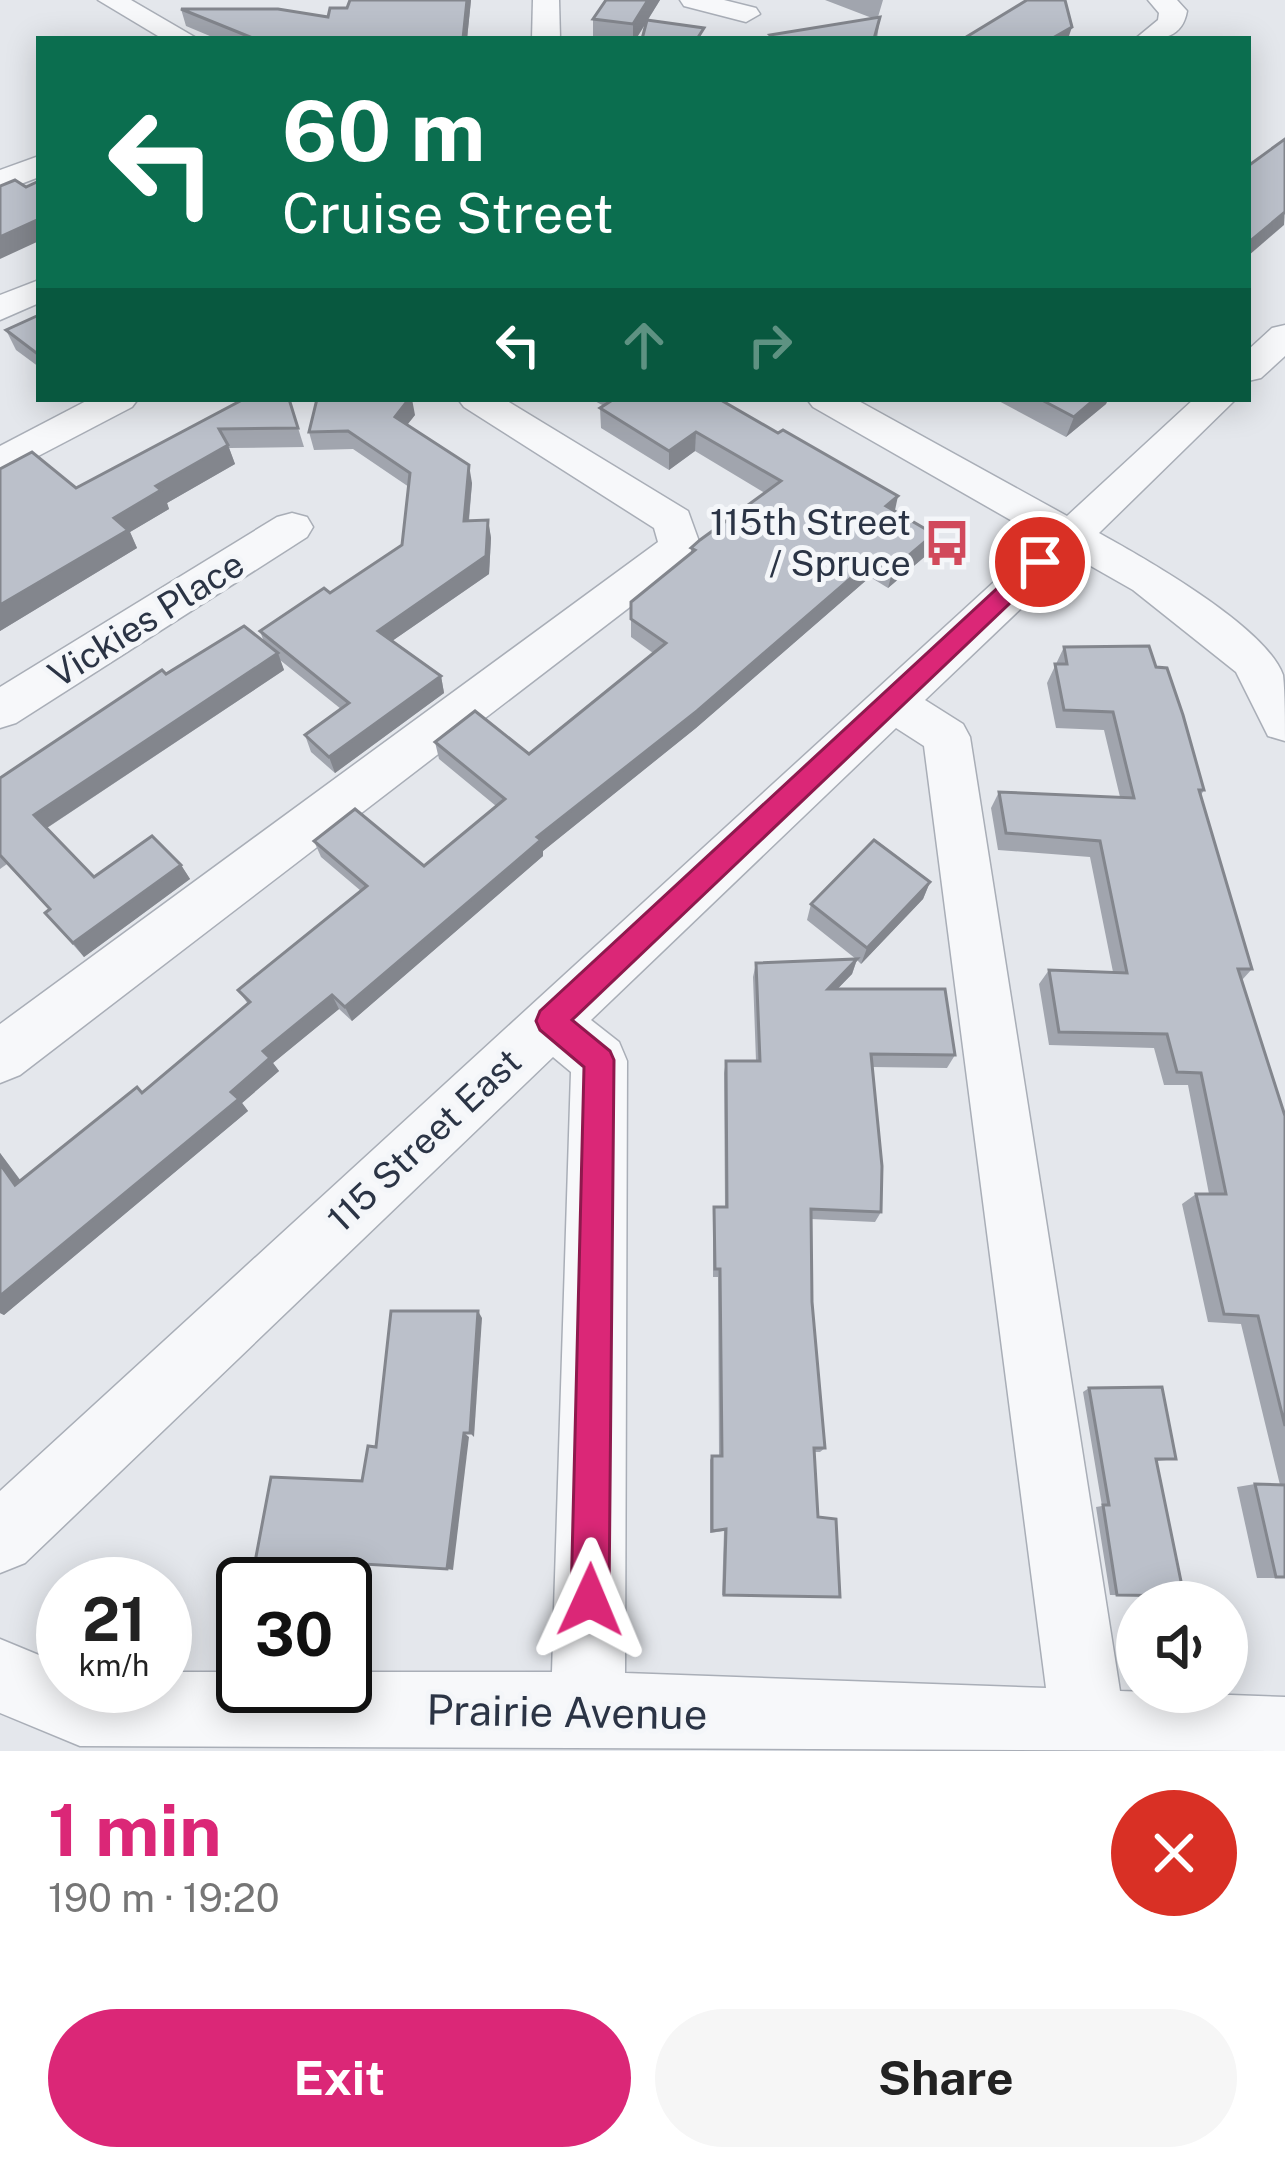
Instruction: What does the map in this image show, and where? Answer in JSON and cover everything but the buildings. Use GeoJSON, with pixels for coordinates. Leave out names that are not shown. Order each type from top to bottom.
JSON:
{"type":"FeatureCollection","features":[{"type":"Feature","properties":{"kind":"street"},"geometry":{"type":"LineString","coordinates":[[111,0],[178,36]]}},
{"type":"Feature","properties":{"kind":"street"},"geometry":{"type":"LineString","coordinates":[[546,0],[546,36]]}},
{"type":"Feature","properties":{"kind":"street"},"geometry":{"type":"LineString","coordinates":[[693,0],[746,14]]}},
{"type":"Feature","properties":{"kind":"street"},"geometry":{"type":"LineString","coordinates":[[1153,36],[1171,22],[1173,11],[1161,0]]}},
{"type":"Feature","properties":{"kind":"street"},"geometry":{"type":"LineString","coordinates":[[0,182],[36,166]]}},
{"type":"Feature","properties":{"kind":"street"},"geometry":{"type":"LineString","coordinates":[[0,309],[36,291]]}},
{"type":"Feature","properties":{"kind":"street"},"geometry":{"type":"LineString","coordinates":[[1251,367],[1285,336]]}},
{"type":"Feature","properties":{"kind":"street"},"geometry":{"type":"LineString","coordinates":[[0,463],[113,402]]}},
{"type":"Feature","properties":{"kind":"street"},"geometry":{"type":"LineString","coordinates":[[0,1058],[680,547],[674,521],[482,402]]}},
{"type":"Feature","properties":{"kind":"street"},"geometry":{"type":"LineString","coordinates":[[831,402],[1148,579],[1253,661],[1285,723]]}},
{"type":"Feature","properties":{"kind":"street","name":"115 Street East"},"geometry":{"type":"LineString","coordinates":[[2,1531],[1214,402]]}},
{"type":"Feature","properties":{"kind":"street","name":"Vickies Place"},"geometry":{"type":"LineString","coordinates":[[0,710],[292,527]]}},
{"type":"Feature","properties":{"kind":"street"},"geometry":{"type":"LineString","coordinates":[[892,700],[946,737],[1075,1651],[1094,1740]]}},
{"type":"Feature","properties":{"kind":"street"},"geometry":{"type":"LineString","coordinates":[[551,1021],[599,1060],[588,1730]]}},
{"type":"Feature","properties":{"kind":"street","name":"Prairie Avenue"},"geometry":{"type":"LineString","coordinates":[[0,1676],[75,1730],[588,1730],[1094,1740],[1285,1734]]}},
{"type":"Feature","properties":{"kind":"place","name":"115th Street / Spruce"},"geometry":{"type":"Point","coordinates":[947,543]}},
{"type":"Feature","properties":{"kind":"route"},"geometry":{"type":"LineString","coordinates":[[590,1600],[599,1060],[551,1021],[1040,562]]}}]}
